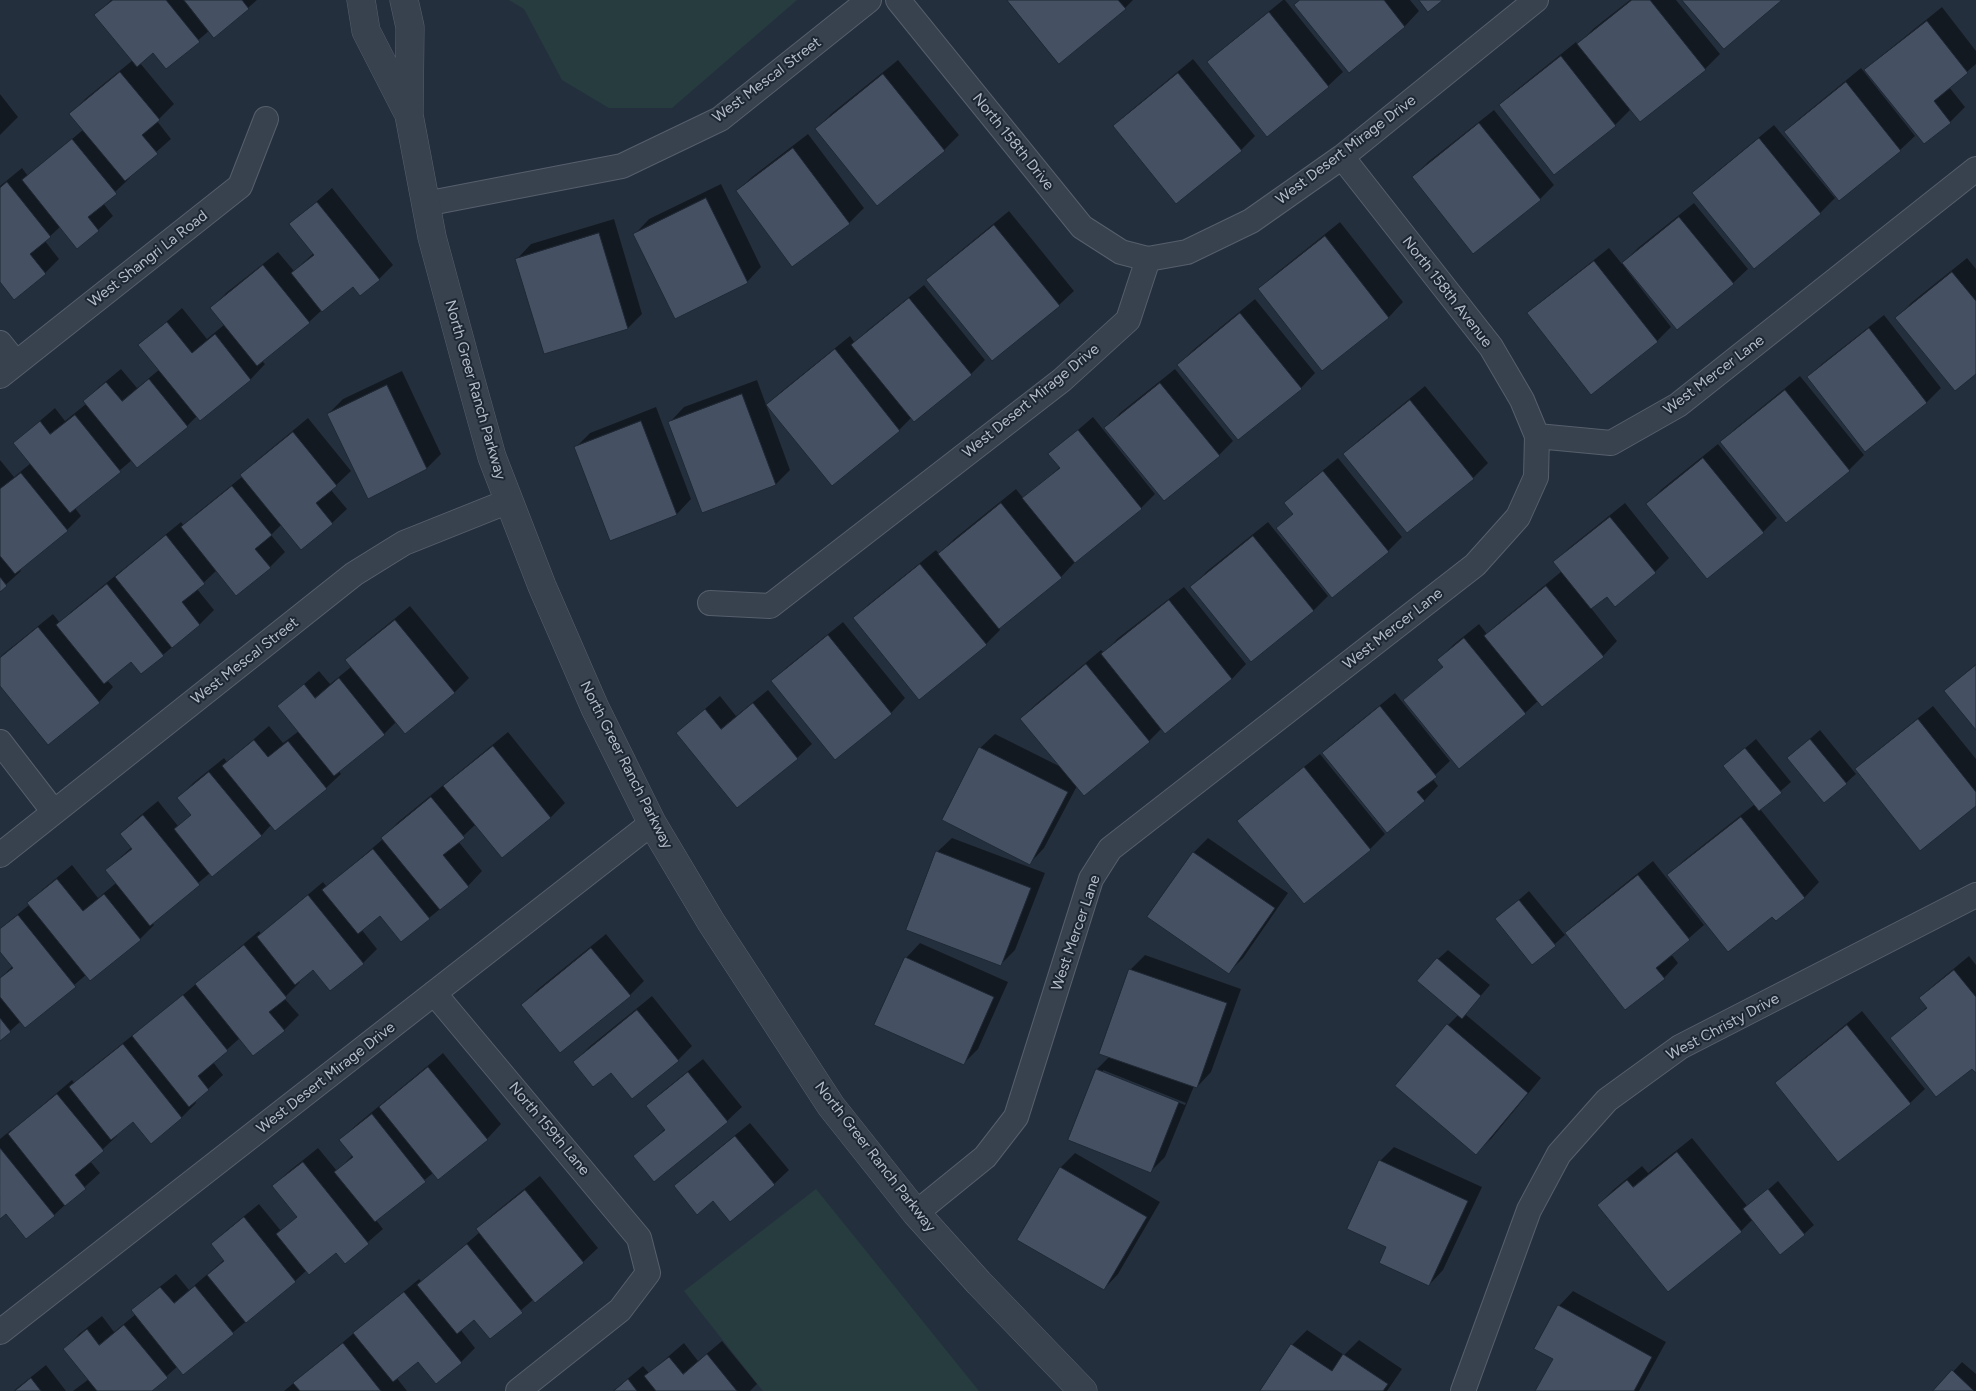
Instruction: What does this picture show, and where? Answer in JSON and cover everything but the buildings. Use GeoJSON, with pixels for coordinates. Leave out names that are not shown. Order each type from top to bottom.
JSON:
{"type":"FeatureCollection","features":[{"type":"Feature","properties":{"kind":"street","name":"North Greer Ranch Parkway"},"geometry":{"type":"LineString","coordinates":[[361,0],[366,31],[408,115]]}},
{"type":"Feature","properties":{"kind":"street","name":"North Greer Ranch Parkway"},"geometry":{"type":"LineString","coordinates":[[404,0],[410,27],[408,115],[432,237],[492,457],[542,586],[595,708],[652,823],[711,922],[832,1106],[916,1213],[986,1290],[1083,1391]]}},
{"type":"Feature","properties":{"kind":"street","name":"West Mescal Street"},"geometry":{"type":"LineString","coordinates":[[425,204],[622,166],[720,119],[869,0]]}},
{"type":"Feature","properties":{"kind":"street","name":"North 158th Drive"},"geometry":{"type":"LineString","coordinates":[[898,0],[1082,227],[1121,252],[1148,258]]}},
{"type":"Feature","properties":{"kind":"street","name":"West Desert Mirage Drive"},"geometry":{"type":"LineString","coordinates":[[710,603],[770,606],[1062,380],[1128,320],[1148,258],[1187,252],[1251,221],[1342,157],[1536,0]]}},
{"type":"Feature","properties":{"kind":"street","name":"West Shangri La Road"},"geometry":{"type":"LineString","coordinates":[[8,370],[240,186],[266,119]]}},
{"type":"Feature","properties":{"kind":"street","name":"North 158th Avenue"},"geometry":{"type":"LineString","coordinates":[[1342,157],[1491,347],[1522,400],[1537,436]]}},
{"type":"Feature","properties":{"kind":"street","name":"West Mercer Lane"},"geometry":{"type":"LineString","coordinates":[[916,1213],[985,1158],[1016,1118],[1091,879],[1110,849],[1475,566],[1518,517],[1536,477],[1537,436],[1611,443],[1678,406],[1976,169]]}},
{"type":"Feature","properties":{"kind":"street"},"geometry":{"type":"LineString","coordinates":[[0,343],[8,370]]}},
{"type":"Feature","properties":{"kind":"street","name":"West Mescal Street"},"geometry":{"type":"LineString","coordinates":[[0,854],[354,574],[404,542],[509,501]]}},
{"type":"Feature","properties":{"kind":"street"},"geometry":{"type":"LineString","coordinates":[[0,742],[54,812]]}},
{"type":"Feature","properties":{"kind":"street","name":"West Desert Mirage Drive"},"geometry":{"type":"LineString","coordinates":[[0,1332],[652,823]]}},
{"type":"Feature","properties":{"kind":"street","name":"West Christy Drive"},"geometry":{"type":"LineString","coordinates":[[1463,1391],[1529,1210],[1559,1154],[1607,1100],[1680,1048],[1976,895]]}},
{"type":"Feature","properties":{"kind":"street","name":"North 159th Lane"},"geometry":{"type":"LineString","coordinates":[[434,993],[639,1238],[648,1273],[620,1310],[518,1391]]}},
{"type":"Feature","properties":{"kind":"green space"},"geometry":{"type":"Polygon","coordinates":[[[509,0],[797,0],[672,108],[609,108],[562,80],[524,9],[509,0]]]}},
{"type":"Feature","properties":{"kind":"green space"},"geometry":{"type":"Polygon","coordinates":[[[816,1189],[979,1391],[763,1391],[684,1291],[816,1189]]]}}]}
